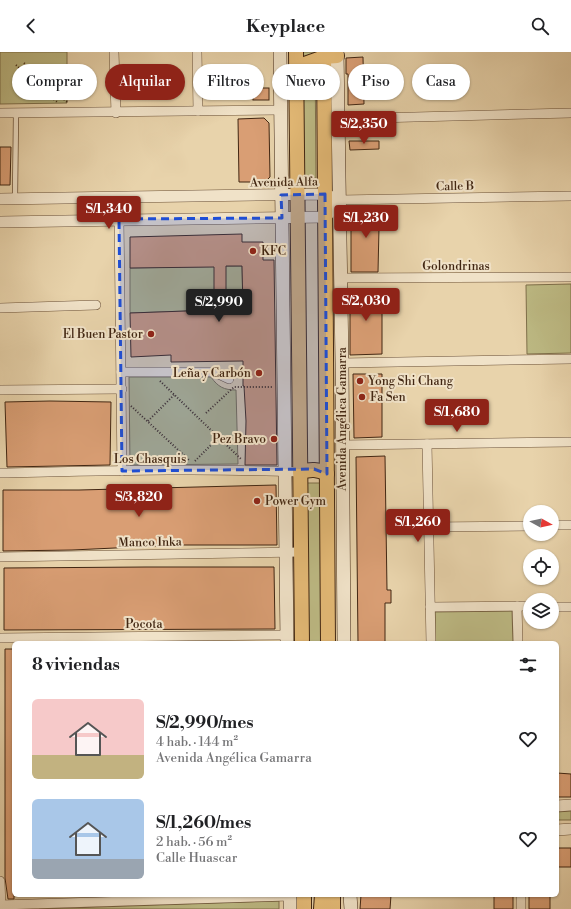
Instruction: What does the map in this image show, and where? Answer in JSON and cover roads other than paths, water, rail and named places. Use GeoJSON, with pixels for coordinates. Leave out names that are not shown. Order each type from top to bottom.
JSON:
{"type":"FeatureCollection","features":[{"type":"Feature","properties":{"kind":"highway"},"geometry":{"type":"LineString","coordinates":[[322,909],[323,897]]}},
{"type":"Feature","properties":{"kind":"main road"},"geometry":{"type":"LineString","coordinates":[[280,52],[287,639]]}},
{"type":"Feature","properties":{"kind":"main road"},"geometry":{"type":"LineString","coordinates":[[296,52],[296,64]]}},
{"type":"Feature","properties":{"kind":"main road"},"geometry":{"type":"LineString","coordinates":[[304,64],[330,54]]}},
{"type":"Feature","properties":{"kind":"main road","name":"Avenida Angélica Gamarra"},"geometry":{"type":"LineString","coordinates":[[330,54],[338,119],[340,200],[344,641]]}},
{"type":"Feature","properties":{"kind":"main road","name":"Avenida Angélica Gamarra"},"geometry":{"type":"LineString","coordinates":[[328,641],[325,194],[330,54]]}},
{"type":"Feature","properties":{"kind":"main road"},"geometry":{"type":"LineString","coordinates":[[296,100],[302,641]]}},
{"type":"Feature","properties":{"kind":"main road"},"geometry":{"type":"LineString","coordinates":[[300,472],[314,469],[327,474]]}},
{"type":"Feature","properties":{"kind":"main road"},"geometry":{"type":"LineString","coordinates":[[327,605],[336,641]]}},
{"type":"Feature","properties":{"kind":"main road"},"geometry":{"type":"LineString","coordinates":[[290,909],[294,897]]}},
{"type":"Feature","properties":{"kind":"main road"},"geometry":{"type":"LineString","coordinates":[[296,897],[304,909]]}},
{"type":"Feature","properties":{"kind":"main road"},"geometry":{"type":"LineString","coordinates":[[333,897],[333,909]]}},
{"type":"Feature","properties":{"kind":"main road"},"geometry":{"type":"LineString","coordinates":[[350,897],[351,909]]}},
{"type":"Feature","properties":{"kind":"street"},"geometry":{"type":"LineString","coordinates":[[114,52],[116,113]]}},
{"type":"Feature","properties":{"kind":"street"},"geometry":{"type":"LineString","coordinates":[[197,52],[198,111]]}},
{"type":"Feature","properties":{"kind":"street"},"geometry":{"type":"LineString","coordinates":[[0,113],[116,113],[280,110]]}},
{"type":"Feature","properties":{"kind":"street"},"geometry":{"type":"LineString","coordinates":[[338,119],[571,113]]}},
{"type":"Feature","properties":{"kind":"street","name":"Avenida Alfa"},"geometry":{"type":"LineString","coordinates":[[0,199],[325,194],[340,200]]}},
{"type":"Feature","properties":{"kind":"street","name":"Calle B"},"geometry":{"type":"LineString","coordinates":[[340,200],[571,196]]}},
{"type":"Feature","properties":{"kind":"street"},"geometry":{"type":"LineString","coordinates":[[0,222],[326,217],[340,200]]}},
{"type":"Feature","properties":{"kind":"street"},"geometry":{"type":"LineString","coordinates":[[119,219],[122,471]]}},
{"type":"Feature","properties":{"kind":"street","name":"Golondrinas"},"geometry":{"type":"LineString","coordinates":[[341,278],[571,277]]}},
{"type":"Feature","properties":{"kind":"street"},"geometry":{"type":"LineString","coordinates":[[0,308],[96,305]]}},
{"type":"Feature","properties":{"kind":"street"},"geometry":{"type":"LineString","coordinates":[[342,363],[571,359]]}},
{"type":"Feature","properties":{"kind":"street"},"geometry":{"type":"LineString","coordinates":[[121,372],[214,372],[229,378]]}},
{"type":"Feature","properties":{"kind":"street"},"geometry":{"type":"LineString","coordinates":[[0,390],[122,393]]}},
{"type":"Feature","properties":{"kind":"street"},"geometry":{"type":"LineString","coordinates":[[342,445],[571,442]]}},
{"type":"Feature","properties":{"kind":"street"},"geometry":{"type":"LineString","coordinates":[[427,444],[431,641]]}},
{"type":"Feature","properties":{"kind":"street","name":"Los Chasquis"},"geometry":{"type":"LineString","coordinates":[[0,473],[122,471],[300,472]]}},
{"type":"Feature","properties":{"kind":"street"},"geometry":{"type":"LineString","coordinates":[[559,525],[571,525]]}},
{"type":"Feature","properties":{"kind":"street"},"geometry":{"type":"LineString","coordinates":[[429,527],[523,526]]}},
{"type":"Feature","properties":{"kind":"street","name":"Manco Inka"},"geometry":{"type":"LineString","coordinates":[[0,557],[301,552]]}},
{"type":"Feature","properties":{"kind":"street"},"geometry":{"type":"LineString","coordinates":[[517,606],[518,641]]}},
{"type":"Feature","properties":{"kind":"street"},"geometry":{"type":"LineString","coordinates":[[430,608],[523,606]]}},
{"type":"Feature","properties":{"kind":"street"},"geometry":{"type":"LineString","coordinates":[[559,607],[571,607]]}},
{"type":"Feature","properties":{"kind":"street","name":"Pocota"},"geometry":{"type":"LineString","coordinates":[[0,638],[78,640],[287,639]]}},
{"type":"Feature","properties":{"kind":"street"},"geometry":{"type":"LineString","coordinates":[[559,806],[571,805]]}},
{"type":"Feature","properties":{"kind":"street"},"geometry":{"type":"LineString","coordinates":[[559,830],[571,829]]}},
{"type":"Feature","properties":{"kind":"street"},"geometry":{"type":"LineString","coordinates":[[0,882],[0,906],[82,899],[188,897]]}},
{"type":"Feature","properties":{"kind":"street"},"geometry":{"type":"LineString","coordinates":[[521,897],[521,909]]}},
{"type":"Feature","properties":{"kind":"lane"},"geometry":{"type":"LineString","coordinates":[[15,199],[16,113]]}},
{"type":"Feature","properties":{"kind":"place","name":"KFC"},"geometry":{"type":"Point","coordinates":[253,251]}},
{"type":"Feature","properties":{"kind":"place","name":"El Buen Pastor"},"geometry":{"type":"Point","coordinates":[151,334]}},
{"type":"Feature","properties":{"kind":"place","name":"Leña y Carbón"},"geometry":{"type":"Point","coordinates":[259,373]}},
{"type":"Feature","properties":{"kind":"place","name":"Yong Shi Chang"},"geometry":{"type":"Point","coordinates":[360,381]}},
{"type":"Feature","properties":{"kind":"place","name":"Fa Sen"},"geometry":{"type":"Point","coordinates":[362,397]}},
{"type":"Feature","properties":{"kind":"place","name":"Pez Bravo"},"geometry":{"type":"Point","coordinates":[274,439]}},
{"type":"Feature","properties":{"kind":"place","name":"Power Gym"},"geometry":{"type":"Point","coordinates":[257,501]}}]}
